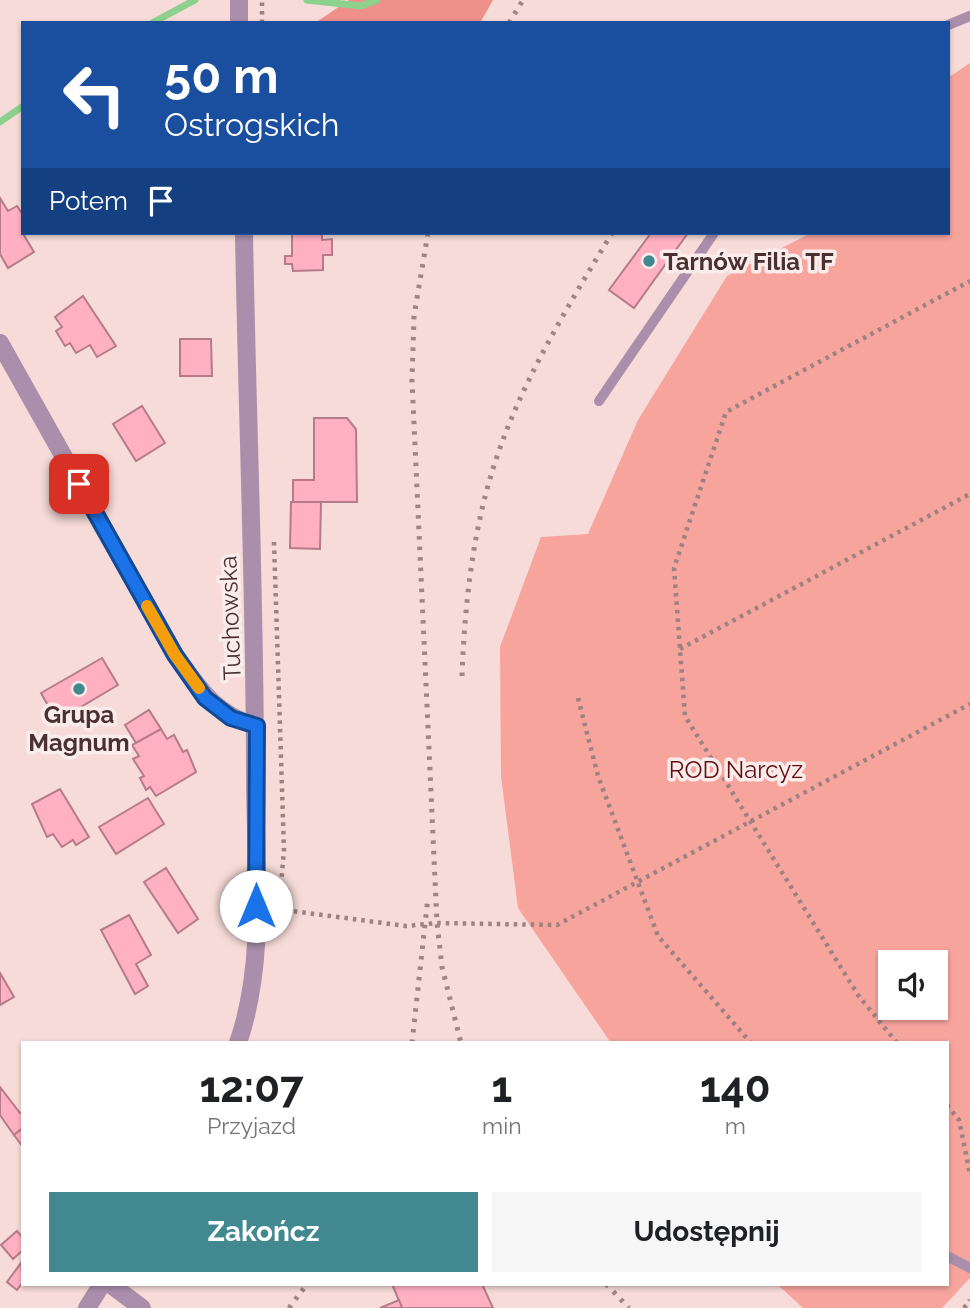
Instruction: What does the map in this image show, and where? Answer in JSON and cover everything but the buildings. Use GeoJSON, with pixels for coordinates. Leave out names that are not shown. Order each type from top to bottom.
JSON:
{"type":"FeatureCollection","features":[{"type":"Feature","properties":{"kind":"street"},"geometry":{"type":"LineString","coordinates":[[239,0],[239,21]]}},
{"type":"Feature","properties":{"kind":"street","name":"Tuchowska"},"geometry":{"type":"LineString","coordinates":[[238,1041],[252,974],[256,906],[257,726],[244,235]]}},
{"type":"Feature","properties":{"kind":"street"},"geometry":{"type":"LineString","coordinates":[[0,343],[175,655],[205,698],[231,718],[257,726]]}},
{"type":"Feature","properties":{"kind":"street"},"geometry":{"type":"LineString","coordinates":[[87,1308],[101,1286]]}},
{"type":"Feature","properties":{"kind":"street"},"geometry":{"type":"LineString","coordinates":[[113,1286],[142,1308]]}},
{"type":"Feature","properties":{"kind":"lane"},"geometry":{"type":"LineString","coordinates":[[950,24],[970,16]]}},
{"type":"Feature","properties":{"kind":"lane"},"geometry":{"type":"LineString","coordinates":[[599,401],[713,235]]}},
{"type":"Feature","properties":{"kind":"lane"},"geometry":{"type":"LineString","coordinates":[[949,1257],[970,1268]]}},
{"type":"Feature","properties":{"kind":"path"},"geometry":{"type":"LineString","coordinates":[[262,0],[262,20]]}},
{"type":"Feature","properties":{"kind":"path"},"geometry":{"type":"LineString","coordinates":[[895,1041],[858,995],[685,716],[674,568],[726,412],[970,281]]}},
{"type":"Feature","properties":{"kind":"path"},"geometry":{"type":"LineString","coordinates":[[680,649],[970,494]]}},
{"type":"Feature","properties":{"kind":"path"},"geometry":{"type":"LineString","coordinates":[[578,698],[598,776],[658,936],[749,1041]]}},
{"type":"Feature","properties":{"kind":"path"},"geometry":{"type":"LineString","coordinates":[[256,906],[406,926],[557,925],[970,704]]}},
{"type":"Feature","properties":{"kind":"path"},"geometry":{"type":"LineString","coordinates":[[949,1108],[959,1120],[970,1174]]}},
{"type":"Feature","properties":{"kind":"path"},"geometry":{"type":"LineString","coordinates":[[964,1308],[970,1300]]}},
{"type":"Feature","properties":{"kind":"green space","name":"ROD Narcyz"},"geometry":{"type":"Polygon","coordinates":[[[970,63],[970,1278],[942,1308],[803,1308],[779,1286],[949,1286],[949,1041],[610,1041],[518,908],[501,776],[500,647],[541,537],[588,534],[638,420],[727,276],[807,235],[950,235],[950,76],[970,63]]]}},
{"type":"Feature","properties":{"kind":"shaded area"},"geometry":{"type":"Polygon","coordinates":[[[349,0],[493,0],[481,21],[318,21],[349,0]]]}},
{"type":"Feature","properties":{"kind":"waterway"},"geometry":{"type":"LineString","coordinates":[[156,21],[195,0]]}},
{"type":"Feature","properties":{"kind":"waterway"},"geometry":{"type":"LineString","coordinates":[[307,0],[361,6],[377,0]]}},
{"type":"Feature","properties":{"kind":"waterway"},"geometry":{"type":"LineString","coordinates":[[0,122],[21,107]]}},
{"type":"Feature","properties":{"kind":"railway"},"geometry":{"type":"LineString","coordinates":[[510,21],[523,0]]}},
{"type":"Feature","properties":{"kind":"railway"},"geometry":{"type":"LineString","coordinates":[[428,235],[414,316],[412,380],[437,923],[442,967],[460,1041]]}},
{"type":"Feature","properties":{"kind":"railway"},"geometry":{"type":"LineString","coordinates":[[462,676],[472,559],[484,501],[501,445],[537,363],[611,235]]}},
{"type":"Feature","properties":{"kind":"railway"},"geometry":{"type":"LineString","coordinates":[[412,1041],[428,897]]}},
{"type":"Feature","properties":{"kind":"railway"},"geometry":{"type":"LineString","coordinates":[[289,1308],[306,1286]]}},
{"type":"Feature","properties":{"kind":"railway"},"geometry":{"type":"LineString","coordinates":[[608,1286],[629,1308]]}},
{"type":"Feature","properties":{"kind":"slow traffic"},"geometry":{"type":"LineString","coordinates":[[147,606],[175,655],[199,688]]}},
{"type":"Feature","properties":{"kind":"place","name":"Tarnów Filia TF"},"geometry":{"type":"Point","coordinates":[649,261]}},
{"type":"Feature","properties":{"kind":"place","name":"Grupa Magnum"},"geometry":{"type":"Point","coordinates":[79,689]}},
{"type":"Feature","properties":{"kind":"route"},"geometry":{"type":"LineString","coordinates":[[79,484],[175,655],[205,698],[231,718],[257,726],[256,906]]}}]}
